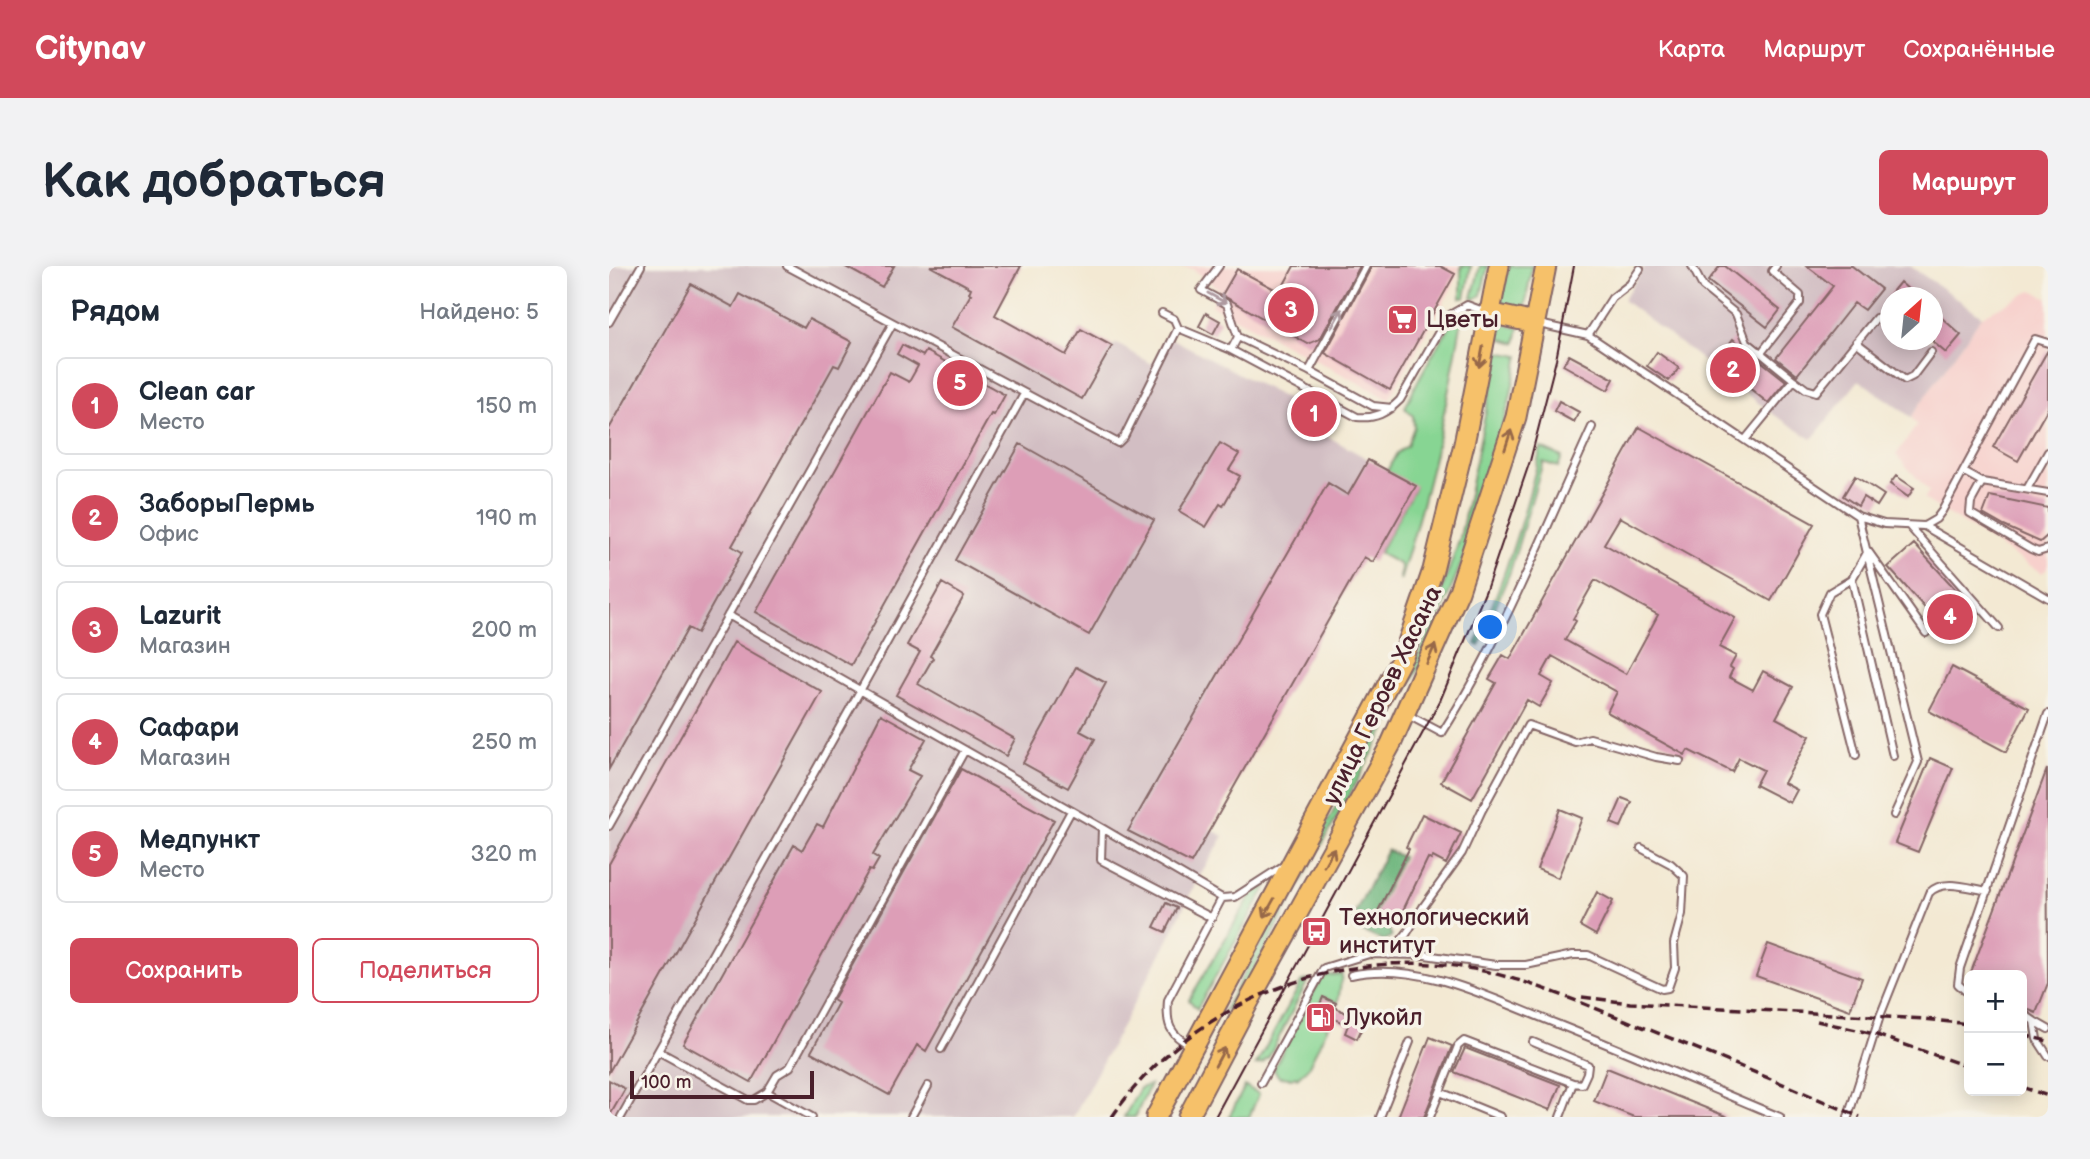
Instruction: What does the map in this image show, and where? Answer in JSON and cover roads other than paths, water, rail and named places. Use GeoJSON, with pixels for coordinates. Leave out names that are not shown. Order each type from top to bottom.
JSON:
{"type":"FeatureCollection","features":[{"type":"Feature","properties":{"kind":"main road","name":"улица Героев Хасана"},"geometry":{"type":"LineString","coordinates":[[1156,1117],[1404,654],[1436,557],[1464,444],[1499,266]]}},
{"type":"Feature","properties":{"kind":"main road","name":"улица Героев Хасана"},"geometry":{"type":"LineString","coordinates":[[1188,1117],[1406,714],[1459,591],[1515,417],[1546,266]]}},
{"type":"Feature","properties":{"kind":"main road"},"geometry":{"type":"LineString","coordinates":[[1489,313],[1535,323]]}},
{"type":"Feature","properties":{"kind":"lane"},"geometry":{"type":"LineString","coordinates":[[609,322],[641,266]]}},
{"type":"Feature","properties":{"kind":"lane"},"geometry":{"type":"LineString","coordinates":[[787,266],[1118,443],[1124,437],[1178,328]]}},
{"type":"Feature","properties":{"kind":"lane"},"geometry":{"type":"LineString","coordinates":[[1219,266],[1201,290],[1227,304],[1238,337],[1373,406],[1392,408]]}},
{"type":"Feature","properties":{"kind":"lane"},"geometry":{"type":"LineString","coordinates":[[1309,371],[1366,266]]}},
{"type":"Feature","properties":{"kind":"lane"},"geometry":{"type":"LineString","coordinates":[[1692,266],[1703,288],[1736,314],[1747,342],[1806,389],[1816,392],[1875,318]]}},
{"type":"Feature","properties":{"kind":"lane"},"geometry":{"type":"LineString","coordinates":[[1696,274],[1703,266]]}},
{"type":"Feature","properties":{"kind":"lane"},"geometry":{"type":"LineString","coordinates":[[1761,353],[1800,303],[1800,295],[1771,268]]}},
{"type":"Feature","properties":{"kind":"lane"},"geometry":{"type":"LineString","coordinates":[[1588,335],[1612,298],[1630,284],[1640,269]]}},
{"type":"Feature","properties":{"kind":"lane"},"geometry":{"type":"LineString","coordinates":[[1162,313],[1174,319],[1178,328],[1231,350],[1357,417],[1372,418],[1392,408],[1400,400],[1448,316],[1467,305],[1489,313]]}},
{"type":"Feature","properties":{"kind":"lane"},"geometry":{"type":"LineString","coordinates":[[609,825],[893,323]]}},
{"type":"Feature","properties":{"kind":"lane"},"geometry":{"type":"LineString","coordinates":[[1535,323],[1588,335],[1858,516],[1884,524],[1924,526],[2048,598]]}},
{"type":"Feature","properties":{"kind":"lane"},"geometry":{"type":"LineString","coordinates":[[1231,350],[1238,337]]}},
{"type":"Feature","properties":{"kind":"lane"},"geometry":{"type":"LineString","coordinates":[[1924,526],[1936,519],[1942,511],[2035,339],[2048,343]]}},
{"type":"Feature","properties":{"kind":"lane"},"geometry":{"type":"LineString","coordinates":[[1856,342],[1905,380],[1913,376],[1931,352]]}},
{"type":"Feature","properties":{"kind":"lane"},"geometry":{"type":"LineString","coordinates":[[1745,440],[1794,380]]}},
{"type":"Feature","properties":{"kind":"lane"},"geometry":{"type":"LineString","coordinates":[[621,1117],[1024,394]]}},
{"type":"Feature","properties":{"kind":"lane"},"geometry":{"type":"LineString","coordinates":[[1406,714],[1442,733],[1501,623],[1592,427]]}},
{"type":"Feature","properties":{"kind":"lane"},"geometry":{"type":"LineString","coordinates":[[2027,489],[2048,452]]}},
{"type":"Feature","properties":{"kind":"lane"},"geometry":{"type":"LineString","coordinates":[[1964,471],[1982,482],[2047,492]]}},
{"type":"Feature","properties":{"kind":"lane"},"geometry":{"type":"LineString","coordinates":[[1982,482],[1971,502],[1970,513],[2031,550],[2048,550]]}},
{"type":"Feature","properties":{"kind":"lane"},"geometry":{"type":"LineString","coordinates":[[1858,516],[1918,762],[1894,815]]}},
{"type":"Feature","properties":{"kind":"lane"},"geometry":{"type":"LineString","coordinates":[[1909,526],[2000,628]]}},
{"type":"Feature","properties":{"kind":"lane"},"geometry":{"type":"LineString","coordinates":[[1856,755],[1820,614],[1830,592],[1852,579],[1868,551]]}},
{"type":"Feature","properties":{"kind":"lane"},"geometry":{"type":"LineString","coordinates":[[1868,551],[1926,633]]}},
{"type":"Feature","properties":{"kind":"lane"},"geometry":{"type":"LineString","coordinates":[[1852,579],[1893,756]]}},
{"type":"Feature","properties":{"kind":"lane"},"geometry":{"type":"LineString","coordinates":[[728,615],[1222,898],[1235,897],[1296,858]]}},
{"type":"Feature","properties":{"kind":"lane"},"geometry":{"type":"LineString","coordinates":[[1964,989],[1958,984],[1960,968],[2048,714]]}},
{"type":"Feature","properties":{"kind":"lane"},"geometry":{"type":"LineString","coordinates":[[1389,955],[1462,853],[1528,725],[1575,742],[1590,738],[1680,761]]}},
{"type":"Feature","properties":{"kind":"lane"},"geometry":{"type":"LineString","coordinates":[[658,1051],[748,1100],[754,1100],[767,1092],[776,1075],[790,1067],[965,750]]}},
{"type":"Feature","properties":{"kind":"lane"},"geometry":{"type":"LineString","coordinates":[[941,1049],[1071,811]]}},
{"type":"Feature","properties":{"kind":"lane"},"geometry":{"type":"LineString","coordinates":[[1102,828],[1101,860],[1212,918]]}},
{"type":"Feature","properties":{"kind":"lane"},"geometry":{"type":"LineString","coordinates":[[1261,1083],[1324,968],[1369,954],[1425,955],[1496,965],[1526,965],[1573,955],[1588,955],[1662,989],[1668,988],[1675,968],[1674,943],[1682,914],[1684,876],[1671,864],[1641,848]]}},
{"type":"Feature","properties":{"kind":"lane"},"geometry":{"type":"LineString","coordinates":[[1848,1117],[1880,1016],[1929,893],[1935,886],[1943,884],[1988,891]]}},
{"type":"Feature","properties":{"kind":"lane"},"geometry":{"type":"LineString","coordinates":[[1193,1047],[1170,1030],[1167,1018],[1168,1000],[1222,898]]}},
{"type":"Feature","properties":{"kind":"lane"},"geometry":{"type":"LineString","coordinates":[[1351,975],[1366,972],[1403,973],[1438,980],[1591,1038],[1780,1117]]}},
{"type":"Feature","properties":{"kind":"lane"},"geometry":{"type":"LineString","coordinates":[[2027,1016],[2048,1029]]}},
{"type":"Feature","properties":{"kind":"lane"},"geometry":{"type":"LineString","coordinates":[[2034,1021],[2037,1039],[2048,1056]]}},
{"type":"Feature","properties":{"kind":"lane"},"geometry":{"type":"LineString","coordinates":[[1430,1117],[1458,1046],[1464,1041],[1573,1083],[1582,1084],[1587,1065],[1533,1042]]}},
{"type":"Feature","properties":{"kind":"lane"},"geometry":{"type":"LineString","coordinates":[[1380,1117],[1410,1042]]}},
{"type":"Feature","properties":{"kind":"lane"},"geometry":{"type":"LineString","coordinates":[[1560,1117],[1573,1083]]}},
{"type":"Feature","properties":{"kind":"lane"},"geometry":{"type":"LineString","coordinates":[[911,1117],[928,1086]]}},
{"type":"Feature","properties":{"kind":"lane"},"geometry":{"type":"LineString","coordinates":[[767,1092],[812,1117]]}},
{"type":"Feature","properties":{"kind":"lane"},"geometry":{"type":"LineString","coordinates":[[1440,1093],[1501,1117]]}},
{"type":"Feature","properties":{"kind":"tram line"},"geometry":{"type":"LineString","coordinates":[[1215,1117],[1440,701],[1486,590],[1530,461],[1556,360],[1574,266]]}},
{"type":"Feature","properties":{"kind":"railway"},"geometry":{"type":"LineString","coordinates":[[1112,1117],[1144,1077],[1182,1042],[1225,1013],[1271,991],[1320,975],[1371,966],[1423,964],[1474,969],[1551,991],[1860,1117]]}},
{"type":"Feature","properties":{"kind":"railway"},"geometry":{"type":"LineString","coordinates":[[1582,997],[1630,1003],[1964,1023]]}},
{"type":"Feature","properties":{"kind":"railway"},"geometry":{"type":"LineString","coordinates":[[1817,1021],[1874,1034],[1964,1065]]}},
{"type":"Feature","properties":{"kind":"railway"},"geometry":{"type":"LineString","coordinates":[[2027,1036],[2048,1041]]}},
{"type":"Feature","properties":{"kind":"railway"},"geometry":{"type":"LineString","coordinates":[[2027,1089],[2048,1096]]}},
{"type":"Feature","properties":{"kind":"place","name":"Lazurit"},"geometry":{"type":"Point","coordinates":[1291,310]}},
{"type":"Feature","properties":{"kind":"place","name":"Цветы"},"geometry":{"type":"Point","coordinates":[1403,319]}},
{"type":"Feature","properties":{"kind":"place","name":"ЗаборыПермь"},"geometry":{"type":"Point","coordinates":[1733,370]}},
{"type":"Feature","properties":{"kind":"place","name":"Медпункт"},"geometry":{"type":"Point","coordinates":[960,383]}},
{"type":"Feature","properties":{"kind":"place","name":"Clean car"},"geometry":{"type":"Point","coordinates":[1314,414]}},
{"type":"Feature","properties":{"kind":"place","name":"Сафари"},"geometry":{"type":"Point","coordinates":[1950,617]}},
{"type":"Feature","properties":{"kind":"place","name":"Технологический институт"},"geometry":{"type":"Point","coordinates":[1316,931]}},
{"type":"Feature","properties":{"kind":"place","name":"Лукойл"},"geometry":{"type":"Point","coordinates":[1321,1017]}}]}
